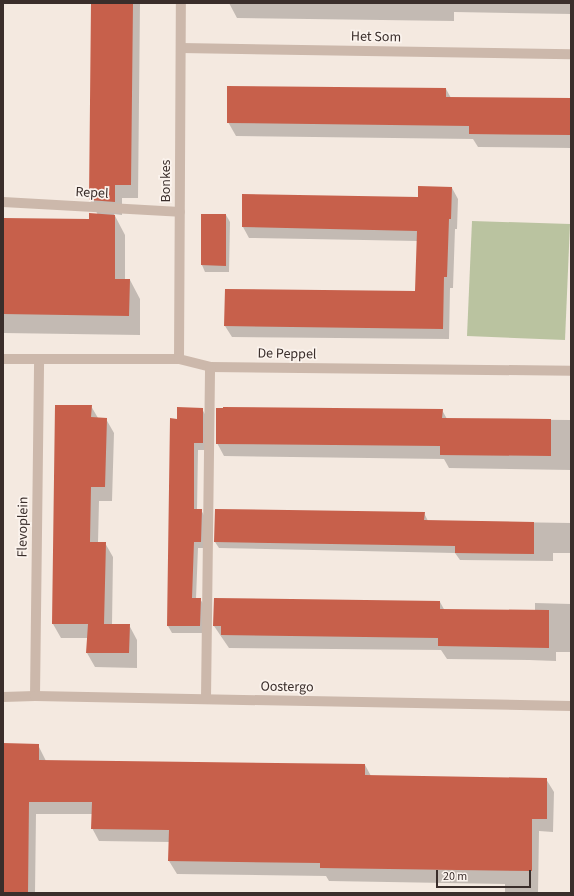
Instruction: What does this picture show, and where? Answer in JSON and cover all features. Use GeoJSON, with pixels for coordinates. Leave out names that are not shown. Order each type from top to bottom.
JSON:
{"type":"FeatureCollection","features":[{"type":"Feature","properties":{"kind":"street","name":"Bonkes"},"geometry":{"type":"LineString","coordinates":[[179,359],[181,3]]}},
{"type":"Feature","properties":{"kind":"street","name":"Het Som"},"geometry":{"type":"LineString","coordinates":[[181,48],[571,54]]}},
{"type":"Feature","properties":{"kind":"street","name":"Repel"},"geometry":{"type":"LineString","coordinates":[[3,202],[180,212]]}},
{"type":"Feature","properties":{"kind":"street","name":"De Peppel"},"geometry":{"type":"LineString","coordinates":[[3,359],[179,359],[210,367],[571,371]]}},
{"type":"Feature","properties":{"kind":"street","name":"Flevoplein"},"geometry":{"type":"LineString","coordinates":[[35,696],[39,359]]}},
{"type":"Feature","properties":{"kind":"street"},"geometry":{"type":"LineString","coordinates":[[206,699],[210,367]]}},
{"type":"Feature","properties":{"kind":"street","name":"Oostergo"},"geometry":{"type":"LineString","coordinates":[[3,697],[35,696],[571,706]]}},
{"type":"Feature","properties":{"kind":"green space"},"geometry":{"type":"Polygon","coordinates":[[[472,221],[570,224],[565,340],[467,336],[472,221]]]}},
{"type":"Feature","properties":{"kind":"building"},"geometry":{"type":"Polygon","coordinates":[[[91,3],[133,3],[131,185],[115,185],[115,202],[89,200],[91,3]]]}},
{"type":"Feature","properties":{"kind":"building"},"geometry":{"type":"Polygon","coordinates":[[[227,86],[446,88],[446,97],[571,98],[571,135],[469,134],[469,126],[227,123],[227,86]]]}},
{"type":"Feature","properties":{"kind":"building"},"geometry":{"type":"Polygon","coordinates":[[[418,186],[452,187],[451,219],[449,219],[447,277],[444,277],[443,329],[224,326],[225,289],[415,291],[417,231],[242,227],[242,194],[418,197],[418,186]]]}},
{"type":"Feature","properties":{"kind":"building"},"geometry":{"type":"Polygon","coordinates":[[[89,213],[115,215],[115,279],[130,279],[129,316],[3,314],[3,218],[89,219],[89,213]]]}},
{"type":"Feature","properties":{"kind":"building"},"geometry":{"type":"Polygon","coordinates":[[[201,214],[226,214],[226,266],[201,265],[201,214]]]}},
{"type":"Feature","properties":{"kind":"building"},"geometry":{"type":"Polygon","coordinates":[[[55,405],[92,405],[91,417],[107,418],[105,487],[91,487],[90,542],[106,542],[104,624],[130,624],[129,653],[86,653],[88,624],[52,624],[55,405]]]}},
{"type":"Feature","properties":{"kind":"building"},"geometry":{"type":"Polygon","coordinates":[[[177,407],[203,408],[203,443],[194,443],[194,509],[202,509],[201,542],[194,542],[192,598],[201,598],[200,626],[167,626],[170,418],[177,419],[177,407]]]}},
{"type":"Feature","properties":{"kind":"building"},"geometry":{"type":"Polygon","coordinates":[[[216,408],[443,409],[442,418],[551,419],[551,456],[440,455],[440,446],[216,444],[216,408]]]}},
{"type":"Feature","properties":{"kind":"building"},"geometry":{"type":"Polygon","coordinates":[[[215,509],[425,512],[424,520],[534,522],[534,554],[455,553],[455,546],[214,542],[215,509]]]}},
{"type":"Feature","properties":{"kind":"building"},"geometry":{"type":"Polygon","coordinates":[[[214,598],[440,601],[440,609],[549,610],[549,648],[438,646],[438,638],[221,635],[221,626],[213,626],[214,598]]]}},
{"type":"Feature","properties":{"kind":"building"},"geometry":{"type":"Polygon","coordinates":[[[3,743],[39,744],[39,760],[365,764],[365,775],[547,778],[547,819],[532,819],[532,871],[320,868],[320,863],[168,861],[169,830],[91,829],[92,802],[29,802],[28,893],[3,893],[3,743]]]}}]}
